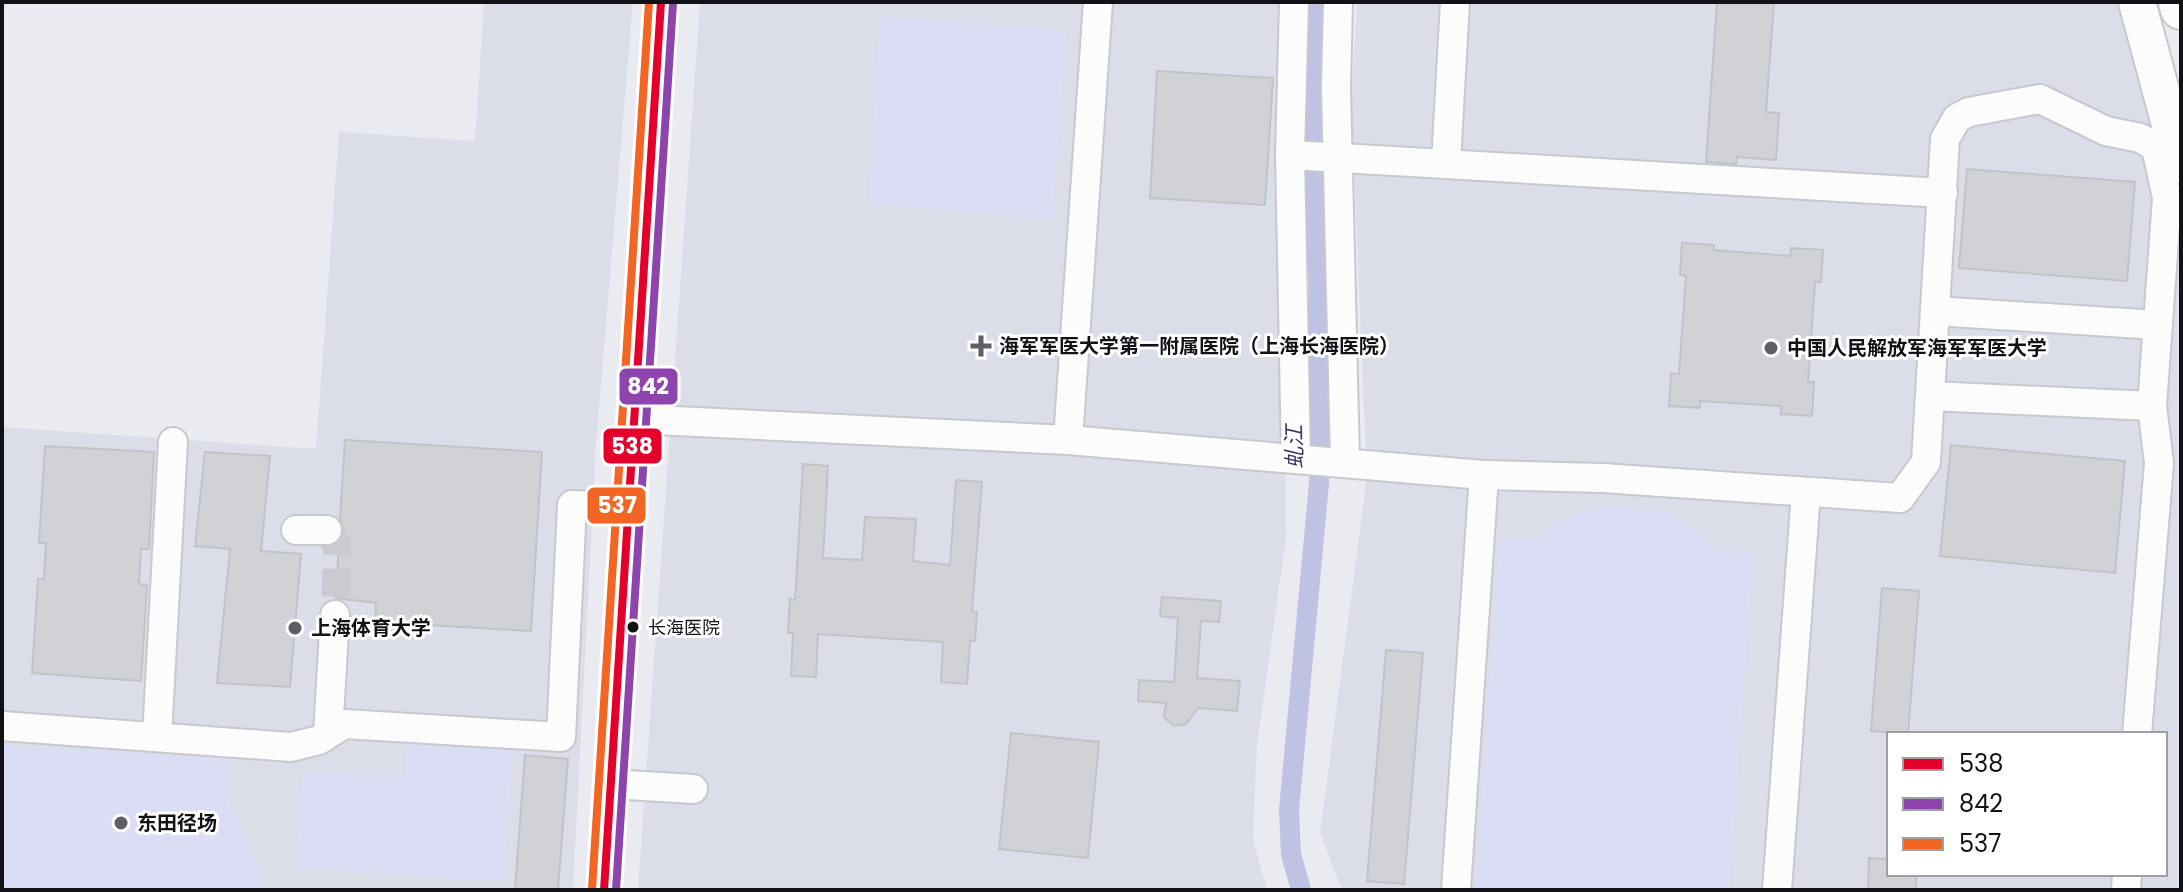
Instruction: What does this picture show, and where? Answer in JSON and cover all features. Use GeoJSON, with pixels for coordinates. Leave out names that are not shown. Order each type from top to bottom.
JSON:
{"type":"FeatureCollection","features":[{"type":"Feature","properties":{"kind":"highway"},"geometry":{"type":"LineString","coordinates":[[2179,2],[2181,9]]}},
{"type":"Feature","properties":{"kind":"main road"},"geometry":{"type":"LineString","coordinates":[[2137,2],[2181,165]]}},
{"type":"Feature","properties":{"kind":"street"},"geometry":{"type":"LineString","coordinates":[[604,890],[661,2]]}},
{"type":"Feature","properties":{"kind":"street"},"geometry":{"type":"LineString","coordinates":[[1068,440],[1098,2]]}},
{"type":"Feature","properties":{"kind":"street"},"geometry":{"type":"LineString","coordinates":[[1294,2],[1315,155],[1340,460]]}},
{"type":"Feature","properties":{"kind":"street"},"geometry":{"type":"LineString","coordinates":[[1300,458],[1315,155],[1338,2]]}},
{"type":"Feature","properties":{"kind":"street"},"geometry":{"type":"LineString","coordinates":[[1446,162],[1455,2]]}},
{"type":"Feature","properties":{"kind":"street"},"geometry":{"type":"LineString","coordinates":[[634,419],[1068,440],[1340,460],[1484,475],[1602,478],[1900,498],[1926,462],[1945,139],[1949,127],[1957,118],[1991,105],[2040,99],[2106,131],[2140,138],[2156,147],[2167,198],[2152,406],[2159,463],[2137,732]]}},
{"type":"Feature","properties":{"kind":"street"},"geometry":{"type":"LineString","coordinates":[[1315,155],[1943,193]]}},
{"type":"Feature","properties":{"kind":"street"},"geometry":{"type":"LineString","coordinates":[[1935,311],[2158,325]]}},
{"type":"Feature","properties":{"kind":"street"},"geometry":{"type":"LineString","coordinates":[[1930,396],[2152,406]]}},
{"type":"Feature","properties":{"kind":"street"},"geometry":{"type":"LineString","coordinates":[[157,737],[173,442]]}},
{"type":"Feature","properties":{"kind":"street"},"geometry":{"type":"LineString","coordinates":[[1456,890],[1484,475]]}},
{"type":"Feature","properties":{"kind":"street"},"geometry":{"type":"LineString","coordinates":[[1777,890],[1806,492]]}},
{"type":"Feature","properties":{"kind":"street"},"geometry":{"type":"LineString","coordinates":[[2,726],[291,747],[344,724],[561,737],[572,505],[627,507]]}},
{"type":"Feature","properties":{"kind":"street"},"geometry":{"type":"LineString","coordinates":[[296,530],[327,530]]}},
{"type":"Feature","properties":{"kind":"street"},"geometry":{"type":"LineString","coordinates":[[328,733],[335,615]]}},
{"type":"Feature","properties":{"kind":"street"},"geometry":{"type":"LineString","coordinates":[[611,784],[693,789]]}},
{"type":"Feature","properties":{"kind":"shaded area","name":"上海体育大学"},"geometry":{"type":"Polygon","coordinates":[[[484,2],[633,2],[596,444],[573,890],[2,890],[2,427],[316,449],[339,132],[475,141],[484,2]]]}},
{"type":"Feature","properties":{"kind":"shaded area","name":"海军军医大学第一附属医院（上海长海医院）"},"geometry":{"type":"Polygon","coordinates":[[[700,2],[1283,2],[1286,537],[1257,746],[1253,839],[1267,890],[638,890],[700,2]]]}},
{"type":"Feature","properties":{"kind":"shaded area","name":"中国人民解放军海军军医大学"},"geometry":{"type":"Polygon","coordinates":[[[1357,2],[2116,2],[2181,219],[2181,890],[1342,890],[1320,833],[1367,477],[1351,101],[1357,2]]]}},
{"type":"Feature","properties":{"kind":"shaded area"},"geometry":{"type":"Polygon","coordinates":[[[880,16],[1066,31],[1052,219],[869,203],[880,16]]]}},
{"type":"Feature","properties":{"kind":"shaded area"},"geometry":{"type":"Polygon","coordinates":[[[1618,505],[1666,513],[1694,530],[1717,551],[1753,554],[1729,890],[1475,890],[1500,538],[1534,540],[1562,520],[1618,505]]]}},
{"type":"Feature","properties":{"kind":"shaded area"},"geometry":{"type":"Polygon","coordinates":[[[408,734],[514,742],[503,882],[296,867],[303,771],[405,778],[408,734]]]}},
{"type":"Feature","properties":{"kind":"shaded area","name":"东田径场"},"geometry":{"type":"Polygon","coordinates":[[[2,745],[229,758],[227,795],[248,839],[265,890],[2,890],[2,745]]]}},
{"type":"Feature","properties":{"kind":"building"},"geometry":{"type":"Polygon","coordinates":[[[1717,2],[1774,2],[1766,112],[1779,113],[1776,160],[1737,157],[1736,164],[1706,162],[1717,2]]]}},
{"type":"Feature","properties":{"kind":"building"},"geometry":{"type":"Polygon","coordinates":[[[1157,71],[1273,78],[1265,205],[1150,198],[1157,71]]]}},
{"type":"Feature","properties":{"kind":"building"},"geometry":{"type":"Polygon","coordinates":[[[1967,169],[2135,182],[2127,281],[1959,268],[1967,169]]]}},
{"type":"Feature","properties":{"kind":"building"},"geometry":{"type":"Polygon","coordinates":[[[1682,243],[1714,245],[1714,250],[1790,256],[1791,248],[1823,250],[1821,282],[1815,282],[1808,382],[1814,382],[1812,416],[1781,414],[1781,406],[1700,401],[1700,408],[1669,406],[1671,373],[1679,374],[1686,276],[1680,275],[1682,243]]]}},
{"type":"Feature","properties":{"kind":"building"},"geometry":{"type":"Polygon","coordinates":[[[345,440],[542,452],[531,631],[375,622],[376,603],[336,598],[339,541],[344,531],[340,520],[345,440]]]}},
{"type":"Feature","properties":{"kind":"building"},"geometry":{"type":"Polygon","coordinates":[[[1951,445],[2125,461],[2115,573],[1940,556],[1951,445]]]}},
{"type":"Feature","properties":{"kind":"building"},"geometry":{"type":"Polygon","coordinates":[[[45,446],[154,452],[149,549],[141,549],[139,584],[147,585],[141,681],[32,673],[38,579],[44,579],[46,543],[39,543],[45,446]]]}},
{"type":"Feature","properties":{"kind":"building"},"geometry":{"type":"Polygon","coordinates":[[[205,452],[270,456],[261,551],[301,554],[290,687],[217,683],[230,549],[195,546],[205,452]]]}},
{"type":"Feature","properties":{"kind":"building"},"geometry":{"type":"Polygon","coordinates":[[[803,464],[828,466],[823,558],[862,560],[865,517],[916,519],[913,561],[950,565],[956,480],[982,482],[972,611],[977,612],[975,641],[970,641],[967,684],[941,682],[943,642],[818,634],[816,677],[791,676],[793,633],[788,633],[790,599],[795,600],[803,464]]]}},
{"type":"Feature","properties":{"kind":"building"},"geometry":{"type":"Polygon","coordinates":[[[1882,588],[1919,591],[1908,732],[1871,731],[1882,588]]]}},
{"type":"Feature","properties":{"kind":"building"},"geometry":{"type":"Polygon","coordinates":[[[1162,597],[1221,601],[1219,622],[1201,621],[1197,678],[1240,681],[1237,711],[1198,708],[1186,724],[1174,726],[1164,717],[1166,703],[1138,701],[1139,680],[1174,682],[1178,618],[1160,616],[1162,597]]]}},
{"type":"Feature","properties":{"kind":"building"},"geometry":{"type":"Polygon","coordinates":[[[1386,650],[1423,653],[1404,884],[1367,881],[1386,650]]]}},
{"type":"Feature","properties":{"kind":"building"},"geometry":{"type":"Polygon","coordinates":[[[1011,733],[1099,742],[1088,858],[999,849],[1011,733]]]}},
{"type":"Feature","properties":{"kind":"building"},"geometry":{"type":"Polygon","coordinates":[[[525,755],[568,759],[558,890],[515,890],[525,755]]]}},
{"type":"Feature","properties":{"kind":"building"},"geometry":{"type":"Polygon","coordinates":[[[1869,858],[1887,859],[1887,876],[1916,876],[1916,890],[1868,890],[1869,858]]]}},
{"type":"Feature","properties":{"kind":"waterway","name":"虬江"},"geometry":{"type":"LineString","coordinates":[[1301,890],[1291,854],[1289,810],[1319,483],[1319,296],[1311,76],[1317,2]]}},
{"type":"Feature","properties":{"kind":"tunnel"},"geometry":{"type":"LineString","coordinates":[[327,530],[337,545],[335,615]]}},
{"type":"Feature","properties":{"kind":"transit line","name":"537"},"geometry":{"type":"LineString","coordinates":[[592,889],[649,2]]}},
{"type":"Feature","properties":{"kind":"transit line","name":"538"},"geometry":{"type":"LineString","coordinates":[[604,890],[661,2]]}},
{"type":"Feature","properties":{"kind":"transit line","name":"842"},"geometry":{"type":"LineString","coordinates":[[616,890],[673,3]]}},
{"type":"Feature","properties":{"kind":"place","name":"海军军医大学第一附属医院（上海长海医院）"},"geometry":{"type":"Point","coordinates":[981,346]}},
{"type":"Feature","properties":{"kind":"place","name":"中国人民解放军海军军医大学"},"geometry":{"type":"Point","coordinates":[1771,348]}},
{"type":"Feature","properties":{"kind":"place","name":"长海医院"},"geometry":{"type":"Point","coordinates":[633,627]}},
{"type":"Feature","properties":{"kind":"place","name":"上海体育大学"},"geometry":{"type":"Point","coordinates":[295,628]}},
{"type":"Feature","properties":{"kind":"place","name":"东田径场"},"geometry":{"type":"Point","coordinates":[121,823]}}]}
